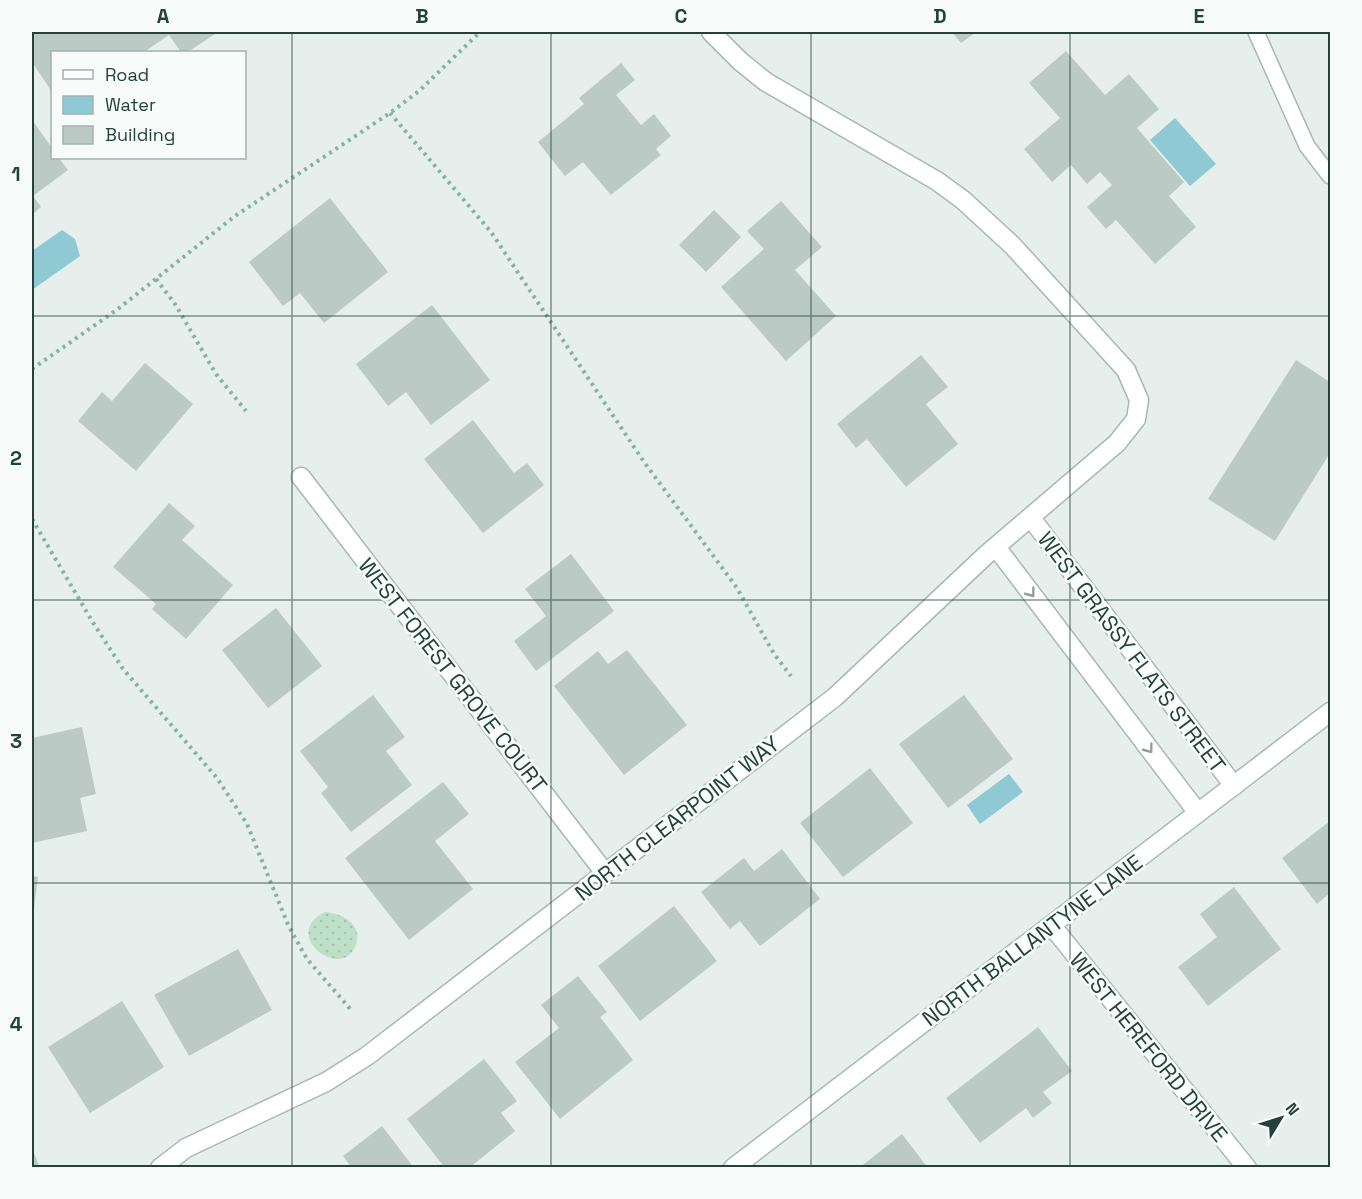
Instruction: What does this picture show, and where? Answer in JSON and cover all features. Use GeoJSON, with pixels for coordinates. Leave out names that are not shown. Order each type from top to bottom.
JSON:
{"type":"FeatureCollection","features":[{"type":"Feature","properties":{"kind":"street","name":"NORTH CLEARPOINT WAY"},"geometry":{"type":"LineString","coordinates":[[160,1167],[186,1148],[326,1082],[359,1061],[835,697],[996,547],[1117,443],[1136,419],[1139,400],[1126,369],[989,221],[937,181],[766,81],[740,61],[711,32]]}},
{"type":"Feature","properties":{"kind":"street","name":"WEST FOREST GROVE COURT"},"geometry":{"type":"LineString","coordinates":[[301,477],[605,873]]}},
{"type":"Feature","properties":{"kind":"street","name":"WEST GRASSY FLATS STREET"},"geometry":{"type":"LineString","coordinates":[[1030,518],[1234,786]]}},
{"type":"Feature","properties":{"kind":"street","name":"WEST GRASSY FLATS STREET"},"geometry":{"type":"LineString","coordinates":[[996,547],[1198,813]]}},
{"type":"Feature","properties":{"kind":"street","name":"NORTH BALLANTYNE LANE"},"geometry":{"type":"LineString","coordinates":[[733,1167],[1330,712]]}},
{"type":"Feature","properties":{"kind":"street","name":"WEST HEREFORD DRIVE"},"geometry":{"type":"LineString","coordinates":[[1052,926],[1247,1167]]}},
{"type":"Feature","properties":{"kind":"lane"},"geometry":{"type":"LineString","coordinates":[[1256,32],[1308,146],[1330,176]]}},
{"type":"Feature","properties":{"kind":"path"},"geometry":{"type":"LineString","coordinates":[[32,369],[156,279],[235,216],[390,113],[419,91],[480,32]]}},
{"type":"Feature","properties":{"kind":"path"},"geometry":{"type":"LineString","coordinates":[[390,113],[491,231],[644,462],[737,588],[774,654],[791,676]]}},
{"type":"Feature","properties":{"kind":"path"},"geometry":{"type":"LineString","coordinates":[[156,279],[175,304],[216,374],[246,411]]}},
{"type":"Feature","properties":{"kind":"path"},"geometry":{"type":"LineString","coordinates":[[32,519],[123,669],[217,778],[247,824],[289,927],[306,959],[352,1011]]}},
{"type":"Feature","properties":{"kind":"green space"},"geometry":{"type":"Polygon","coordinates":[[[325,912],[345,918],[355,927],[357,940],[348,956],[338,959],[327,957],[311,942],[309,932],[313,921],[325,912]]]}},
{"type":"Feature","properties":{"kind":"water"},"geometry":{"type":"Polygon","coordinates":[[[1175,118],[1216,164],[1190,186],[1150,140],[1175,118]]]}},
{"type":"Feature","properties":{"kind":"water"},"geometry":{"type":"Polygon","coordinates":[[[62,230],[75,239],[80,256],[32,290],[32,251],[62,230]]]}},
{"type":"Feature","properties":{"kind":"water"},"geometry":{"type":"Polygon","coordinates":[[[1009,774],[1023,792],[980,824],[967,805],[1009,774]]]}},
{"type":"Feature","properties":{"kind":"building"},"geometry":{"type":"Polygon","coordinates":[[[32,32],[218,32],[190,51],[180,51],[169,35],[145,51],[51,51],[51,90],[32,62],[32,32]]]}},
{"type":"Feature","properties":{"kind":"building"},"geometry":{"type":"Polygon","coordinates":[[[952,32],[976,32],[961,43],[952,32]]]}},
{"type":"Feature","properties":{"kind":"building"},"geometry":{"type":"Polygon","coordinates":[[[1066,51],[1105,95],[1129,74],[1159,109],[1137,128],[1184,182],[1169,196],[1196,227],[1155,264],[1116,220],[1106,229],[1087,207],[1112,185],[1100,172],[1087,184],[1071,165],[1052,182],[1024,149],[1060,118],[1029,83],[1066,51]]]}},
{"type":"Feature","properties":{"kind":"building"},"geometry":{"type":"Polygon","coordinates":[[[621,63],[635,80],[616,95],[641,125],[654,114],[671,136],[656,149],[661,155],[611,195],[583,162],[565,176],[538,142],[584,104],[579,98],[621,63]]]}},
{"type":"Feature","properties":{"kind":"building"},"geometry":{"type":"Polygon","coordinates":[[[32,120],[51,147],[51,159],[60,159],[68,170],[33,196],[41,207],[32,215],[32,120]]]}},
{"type":"Feature","properties":{"kind":"building"},"geometry":{"type":"Polygon","coordinates":[[[330,198],[388,272],[324,323],[300,293],[283,306],[249,262],[330,198]]]}},
{"type":"Feature","properties":{"kind":"building"},"geometry":{"type":"Polygon","coordinates":[[[781,201],[822,247],[795,270],[836,316],[786,361],[721,287],[764,249],[747,231],[781,201]]]}},
{"type":"Feature","properties":{"kind":"building"},"geometry":{"type":"Polygon","coordinates":[[[714,210],[741,237],[706,272],[679,245],[714,210]]]}},
{"type":"Feature","properties":{"kind":"building"},"geometry":{"type":"Polygon","coordinates":[[[432,305],[490,380],[431,425],[406,392],[388,406],[356,364],[432,305]]]}},
{"type":"Feature","properties":{"kind":"building"},"geometry":{"type":"Polygon","coordinates":[[[921,355],[948,387],[926,404],[958,444],[906,487],[867,439],[856,448],[837,424],[921,355]]]}},
{"type":"Feature","properties":{"kind":"building"},"geometry":{"type":"Polygon","coordinates":[[[1296,360],[1330,382],[1330,453],[1275,541],[1208,499],[1296,360]]]}},
{"type":"Feature","properties":{"kind":"building"},"geometry":{"type":"Polygon","coordinates":[[[145,363],[193,404],[136,471],[78,421],[102,392],[112,401],[145,363]]]}},
{"type":"Feature","properties":{"kind":"building"},"geometry":{"type":"Polygon","coordinates":[[[473,420],[514,473],[527,463],[544,485],[483,533],[424,459],[473,420]]]}},
{"type":"Feature","properties":{"kind":"building"},"geometry":{"type":"Polygon","coordinates":[[[169,503],[195,526],[182,540],[233,585],[186,639],[152,609],[156,604],[113,567],[169,503]]]}},
{"type":"Feature","properties":{"kind":"building"},"geometry":{"type":"Polygon","coordinates":[[[571,554],[614,611],[536,671],[514,641],[546,616],[525,589],[571,554]]]}},
{"type":"Feature","properties":{"kind":"building"},"geometry":{"type":"Polygon","coordinates":[[[276,608],[322,666],[268,708],[222,650],[276,608]]]}},
{"type":"Feature","properties":{"kind":"building"},"geometry":{"type":"Polygon","coordinates":[[[627,650],[687,725],[624,775],[554,686],[598,651],[608,664],[627,650]]]}},
{"type":"Feature","properties":{"kind":"building"},"geometry":{"type":"Polygon","coordinates":[[[373,695],[405,737],[386,751],[412,785],[351,832],[321,793],[328,787],[300,751],[373,695]]]}},
{"type":"Feature","properties":{"kind":"building"},"geometry":{"type":"Polygon","coordinates":[[[964,695],[1013,759],[948,808],[899,744],[964,695]]]}},
{"type":"Feature","properties":{"kind":"building"},"geometry":{"type":"Polygon","coordinates":[[[82,727],[96,794],[80,798],[87,831],[32,843],[32,738],[82,727]]]}},
{"type":"Feature","properties":{"kind":"building"},"geometry":{"type":"Polygon","coordinates":[[[870,768],[913,823],[843,877],[800,823],[870,768]]]}},
{"type":"Feature","properties":{"kind":"building"},"geometry":{"type":"Polygon","coordinates":[[[443,782],[469,814],[435,841],[473,889],[409,940],[345,858],[443,782]]]}},
{"type":"Feature","properties":{"kind":"building"},"geometry":{"type":"Polygon","coordinates":[[[1330,821],[1330,893],[1317,904],[1282,858],[1330,821]]]}},
{"type":"Feature","properties":{"kind":"building"},"geometry":{"type":"Polygon","coordinates":[[[782,849],[820,899],[760,946],[740,921],[730,929],[701,892],[744,858],[754,871],[782,849]]]}},
{"type":"Feature","properties":{"kind":"building"},"geometry":{"type":"Polygon","coordinates":[[[32,876],[38,877],[33,916],[32,916],[32,876]]]}},
{"type":"Feature","properties":{"kind":"building"},"geometry":{"type":"Polygon","coordinates":[[[1234,887],[1281,949],[1208,1006],[1178,967],[1217,937],[1200,914],[1234,887]]]}},
{"type":"Feature","properties":{"kind":"building"},"geometry":{"type":"Polygon","coordinates":[[[674,906],[717,961],[640,1021],[598,966],[674,906]]]}},
{"type":"Feature","properties":{"kind":"building"},"geometry":{"type":"Polygon","coordinates":[[[238,949],[272,1010],[189,1056],[154,995],[238,949]]]}},
{"type":"Feature","properties":{"kind":"building"},"geometry":{"type":"Polygon","coordinates":[[[578,976],[607,1012],[600,1017],[633,1060],[560,1119],[515,1062],[559,1028],[541,1005],[578,976]]]}},
{"type":"Feature","properties":{"kind":"building"},"geometry":{"type":"Polygon","coordinates":[[[122,1001],[164,1067],[90,1113],[48,1047],[122,1001]]]}},
{"type":"Feature","properties":{"kind":"building"},"geometry":{"type":"Polygon","coordinates":[[[1038,1027],[1072,1071],[1043,1092],[1052,1103],[1033,1118],[1026,1108],[980,1143],[946,1098],[1038,1027]]]}},
{"type":"Feature","properties":{"kind":"building"},"geometry":{"type":"Polygon","coordinates":[[[484,1059],[517,1101],[501,1113],[515,1131],[469,1168],[445,1168],[407,1119],[484,1059]]]}},
{"type":"Feature","properties":{"kind":"building"},"geometry":{"type":"Polygon","coordinates":[[[382,1126],[414,1168],[352,1168],[343,1156],[382,1126]]]}},
{"type":"Feature","properties":{"kind":"building"},"geometry":{"type":"Polygon","coordinates":[[[902,1134],[928,1168],[859,1168],[902,1134]]]}},
{"type":"Feature","properties":{"kind":"building"},"geometry":{"type":"Polygon","coordinates":[[[32,1148],[40,1168],[32,1168],[32,1148]]]}}]}
